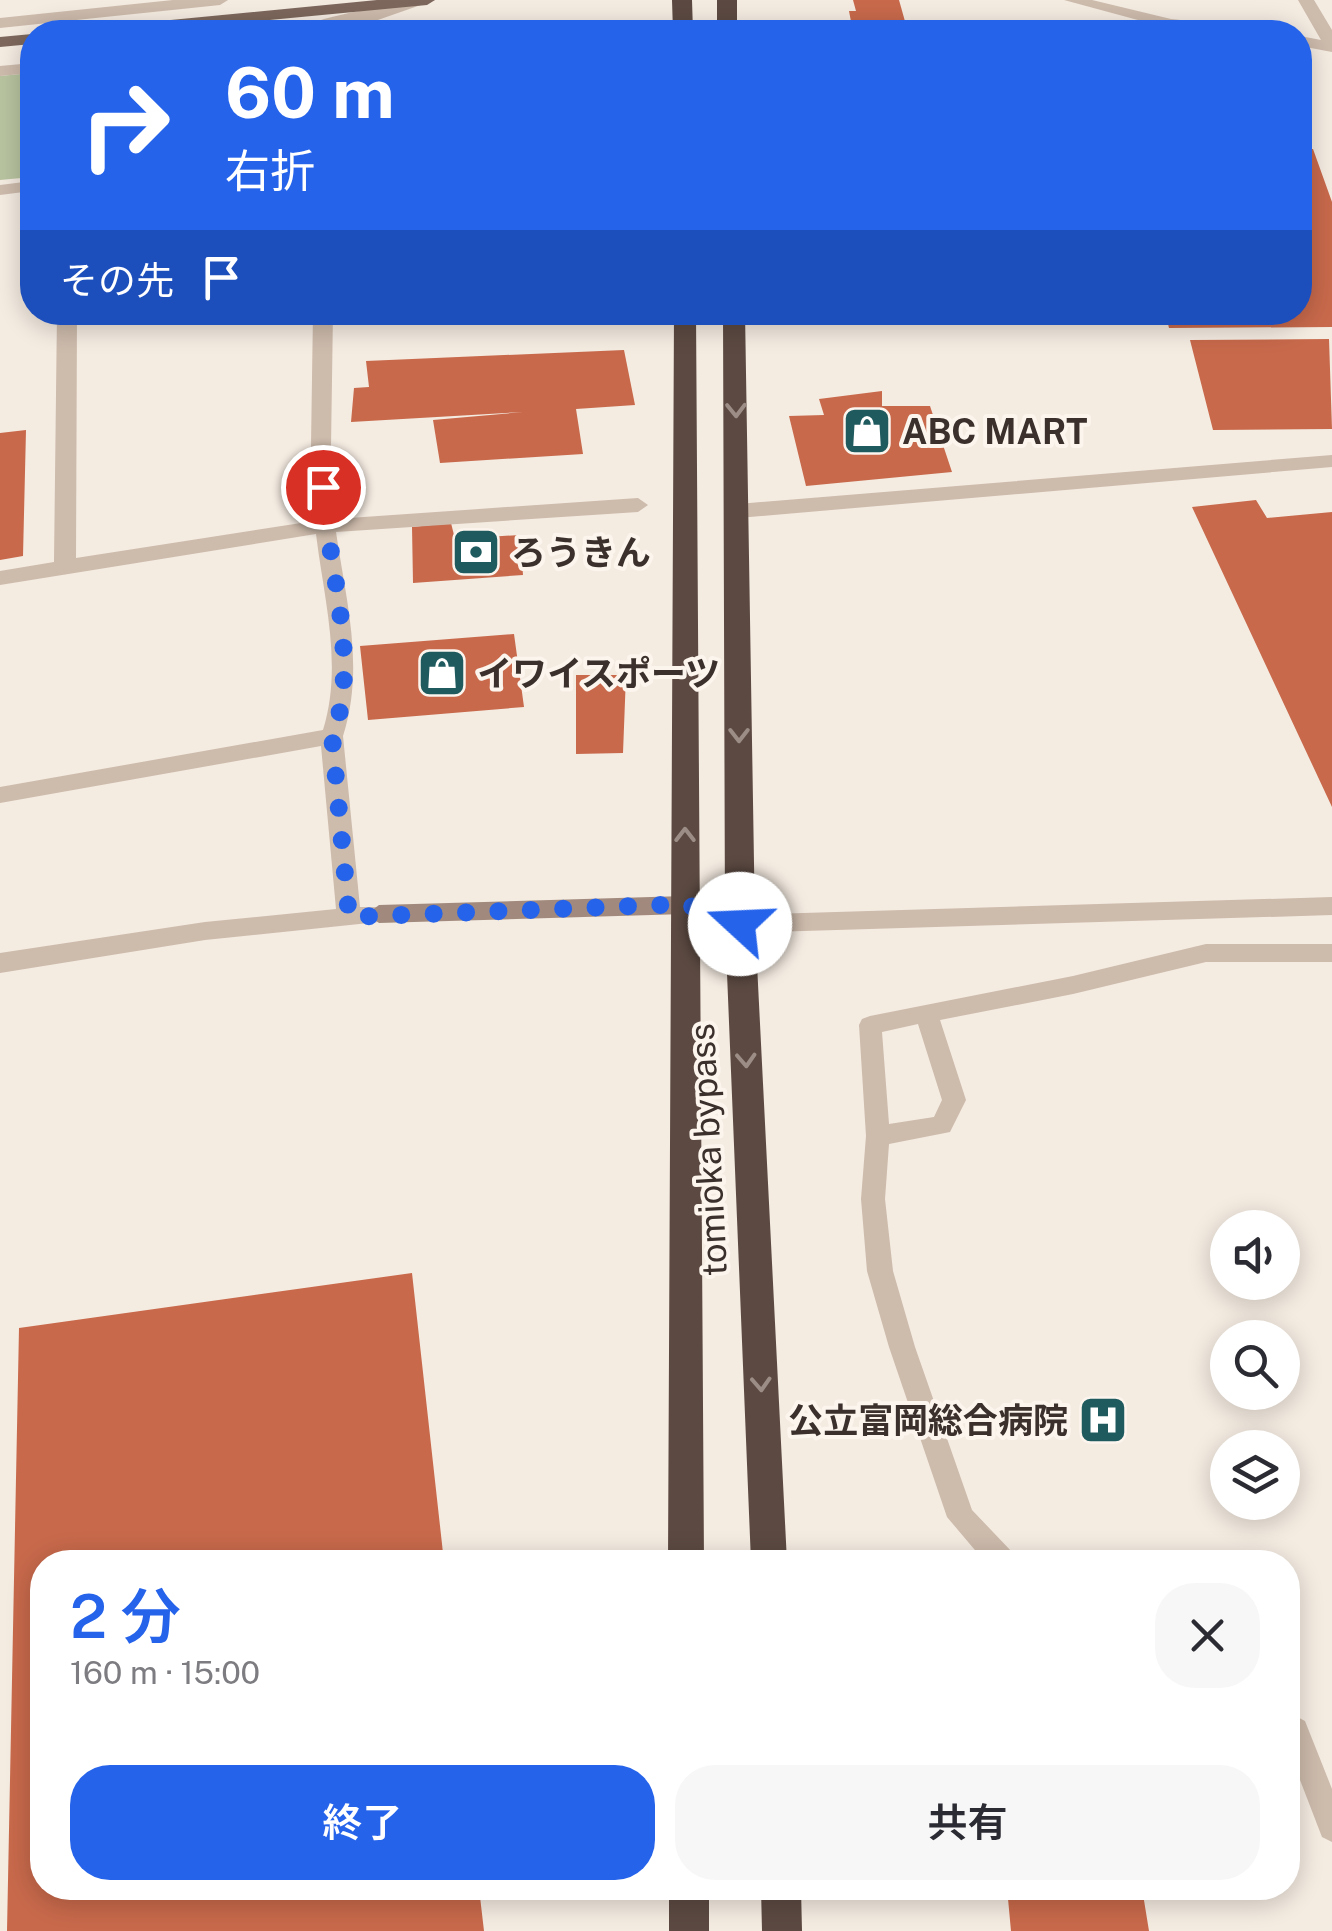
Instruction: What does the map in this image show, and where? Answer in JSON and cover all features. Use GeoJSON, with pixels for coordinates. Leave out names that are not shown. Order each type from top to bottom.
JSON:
{"type":"FeatureCollection","features":[{"type":"Feature","properties":{"kind":"highway","name":"tomioka bypass"},"geometry":{"type":"LineString","coordinates":[[685,325],[686,1550]]}},
{"type":"Feature","properties":{"kind":"highway","name":"tomioka bypass"},"geometry":{"type":"LineString","coordinates":[[734,325],[740,924],[769,1550]]}},
{"type":"Feature","properties":{"kind":"highway"},"geometry":{"type":"LineString","coordinates":[[689,1900],[689,1931]]}},
{"type":"Feature","properties":{"kind":"highway"},"geometry":{"type":"LineString","coordinates":[[781,1900],[782,1931]]}},
{"type":"Feature","properties":{"kind":"main road"},"geometry":{"type":"LineString","coordinates":[[200,20],[336,4],[427,0]]}},
{"type":"Feature","properties":{"kind":"street"},"geometry":{"type":"LineString","coordinates":[[2,23],[8,0]]}},
{"type":"Feature","properties":{"kind":"street"},"geometry":{"type":"LineString","coordinates":[[26,20],[220,0]]}},
{"type":"Feature","properties":{"kind":"street"},"geometry":{"type":"LineString","coordinates":[[345,20],[376,16],[427,0]]}},
{"type":"Feature","properties":{"kind":"street"},"geometry":{"type":"LineString","coordinates":[[1072,0],[1154,20]]}},
{"type":"Feature","properties":{"kind":"street"},"geometry":{"type":"LineString","coordinates":[[1306,0],[1332,45]]}},
{"type":"Feature","properties":{"kind":"street"},"geometry":{"type":"LineString","coordinates":[[65,568],[67,325]]}},
{"type":"Feature","properties":{"kind":"street"},"geometry":{"type":"LineString","coordinates":[[323,325],[320,409],[325,526],[340,629],[343,710],[332,736],[349,917]]}},
{"type":"Feature","properties":{"kind":"street"},"geometry":{"type":"LineString","coordinates":[[738,511],[1332,461]]}},
{"type":"Feature","properties":{"kind":"street"},"geometry":{"type":"LineString","coordinates":[[0,578],[325,526],[638,504]]}},
{"type":"Feature","properties":{"kind":"street"},"geometry":{"type":"LineString","coordinates":[[0,795],[332,736]]}},
{"type":"Feature","properties":{"kind":"street"},"geometry":{"type":"LineString","coordinates":[[0,963],[205,930],[379,914],[685,904],[740,924],[1332,906]]}},
{"type":"Feature","properties":{"kind":"lane"},"geometry":{"type":"LineString","coordinates":[[992,1550],[961,1516],[880,1271],[873,1199],[878,1136],[870,1025],[1206,953],[1332,954]]}},
{"type":"Feature","properties":{"kind":"lane"},"geometry":{"type":"LineString","coordinates":[[878,1136],[942,1124],[954,1100],[927,1015]]}},
{"type":"Feature","properties":{"kind":"lane"},"geometry":{"type":"LineString","coordinates":[[1300,1745],[1332,1827]]}},
{"type":"Feature","properties":{"kind":"green space"},"geometry":{"type":"Polygon","coordinates":[[[20,74],[20,178],[0,180],[0,76],[20,74]]]}},
{"type":"Feature","properties":{"kind":"building"},"geometry":{"type":"Polygon","coordinates":[[[853,0],[899,0],[905,20],[851,20],[849,11],[856,11],[853,0]]]}},
{"type":"Feature","properties":{"kind":"building"},"geometry":{"type":"Polygon","coordinates":[[[1313,149],[1332,202],[1332,327],[1168,325],[1312,325],[1313,149]]]}},
{"type":"Feature","properties":{"kind":"building"},"geometry":{"type":"Polygon","coordinates":[[[1329,339],[1332,429],[1213,430],[1190,340],[1329,339]]]}},
{"type":"Feature","properties":{"kind":"building"},"geometry":{"type":"Polygon","coordinates":[[[624,350],[635,405],[576,409],[583,454],[440,463],[433,420],[523,412],[351,422],[354,388],[369,387],[366,361],[624,350]]]}},
{"type":"Feature","properties":{"kind":"building"},"geometry":{"type":"Polygon","coordinates":[[[882,391],[882,406],[930,406],[952,472],[806,486],[789,416],[824,415],[819,399],[882,391]]]}},
{"type":"Feature","properties":{"kind":"building"},"geometry":{"type":"Polygon","coordinates":[[[26,430],[23,556],[0,560],[0,433],[26,430]]]}},
{"type":"Feature","properties":{"kind":"building"},"geometry":{"type":"Polygon","coordinates":[[[1256,500],[1267,518],[1332,512],[1332,807],[1192,507],[1256,500]]]}},
{"type":"Feature","properties":{"kind":"building"},"geometry":{"type":"Polygon","coordinates":[[[451,523],[455,539],[520,535],[523,575],[413,583],[412,527],[451,523]]]}},
{"type":"Feature","properties":{"kind":"building"},"geometry":{"type":"Polygon","coordinates":[[[514,634],[524,707],[368,720],[360,646],[514,634]]]}},
{"type":"Feature","properties":{"kind":"building"},"geometry":{"type":"Polygon","coordinates":[[[576,675],[626,675],[623,753],[576,754],[576,675]]]}},
{"type":"Feature","properties":{"kind":"building"},"geometry":{"type":"Polygon","coordinates":[[[412,1273],[443,1550],[30,1550],[30,1900],[480,1900],[484,1931],[7,1931],[19,1328],[412,1273]]]}},
{"type":"Feature","properties":{"kind":"building"},"geometry":{"type":"Polygon","coordinates":[[[1008,1900],[1144,1900],[1149,1931],[1011,1931],[1008,1900]]]}},
{"type":"Feature","properties":{"kind":"place","name":"ABC MART"},"geometry":{"type":"Point","coordinates":[867,431]}},
{"type":"Feature","properties":{"kind":"place","name":"ろうきん"},"geometry":{"type":"Point","coordinates":[476,552]}},
{"type":"Feature","properties":{"kind":"place","name":"イワイスポーツ"},"geometry":{"type":"Point","coordinates":[442,673]}},
{"type":"Feature","properties":{"kind":"place","name":"公立富岡総合病院"},"geometry":{"type":"Point","coordinates":[1103,1420]}},
{"type":"Feature","properties":{"kind":"route"},"geometry":{"type":"LineString","coordinates":[[323,487],[340,629],[343,710],[332,736],[349,917],[685,904],[740,924]]}}]}
